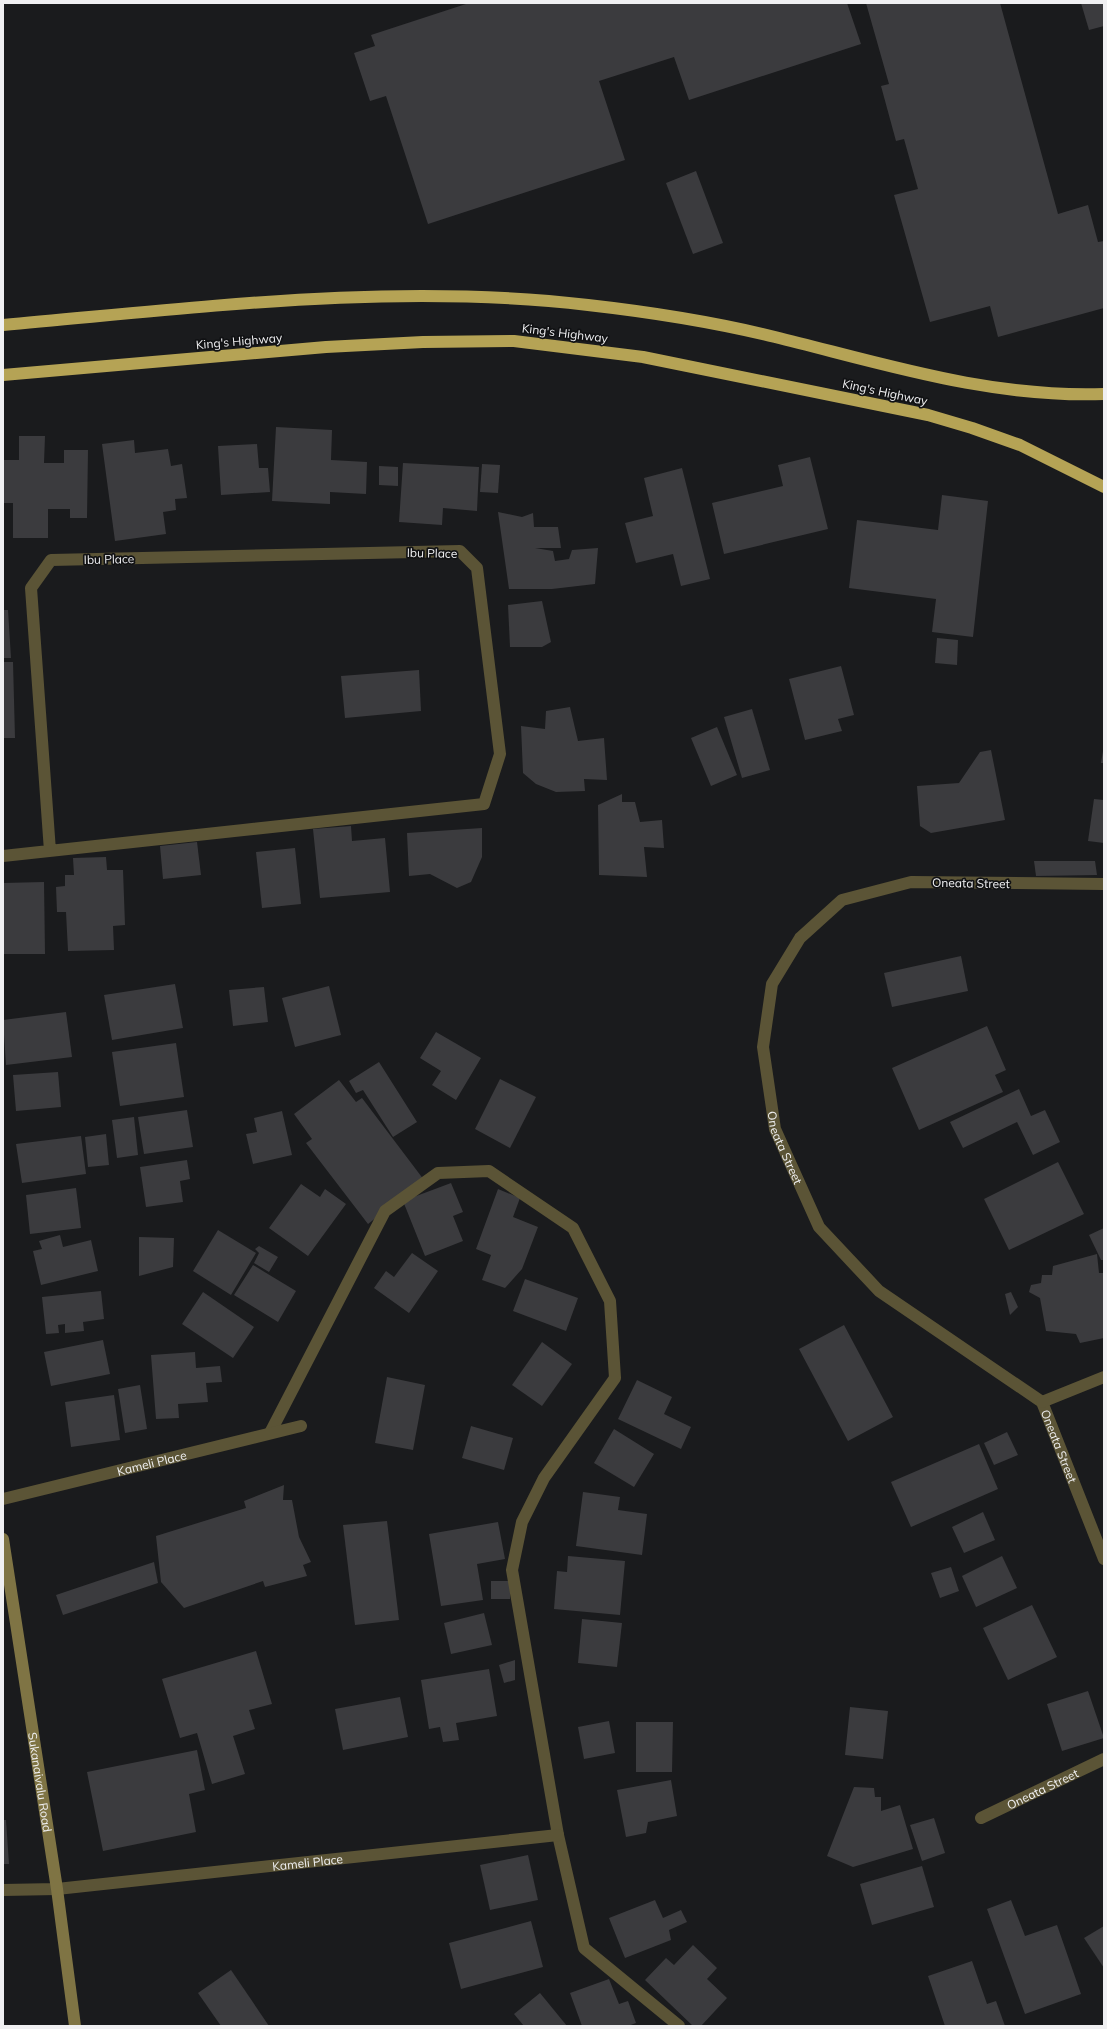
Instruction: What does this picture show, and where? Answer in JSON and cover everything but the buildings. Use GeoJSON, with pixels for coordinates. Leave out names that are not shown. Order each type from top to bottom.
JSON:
{"type":"FeatureCollection","features":[{"type":"Feature","properties":{"kind":"highway","name":"King's Highway"},"geometry":{"type":"LineString","coordinates":[[3,325],[304,299],[476,296],[588,305],[688,320],[773,336],[916,374],[1019,391],[1056,395],[1104,394]]}},
{"type":"Feature","properties":{"kind":"highway","name":"King's Highway"},"geometry":{"type":"LineString","coordinates":[[3,375],[326,347],[423,342],[514,341],[643,357],[928,415],[972,428],[1020,445],[1104,487]]}},
{"type":"Feature","properties":{"kind":"main road","name":"Sukanaivalu Road"},"geometry":{"type":"LineString","coordinates":[[3,1539],[57,1889],[75,2026]]}},
{"type":"Feature","properties":{"kind":"street","name":"Ibu Place"},"geometry":{"type":"LineString","coordinates":[[3,856],[50,851],[484,804],[500,754],[477,568],[460,551],[51,560],[31,588],[50,851]]}},
{"type":"Feature","properties":{"kind":"street","name":"Oneata Street"},"geometry":{"type":"LineString","coordinates":[[1104,884],[911,882],[842,900],[800,938],[772,984],[763,1047],[775,1129],[819,1227],[879,1291],[1042,1402],[1104,1559]]}},
{"type":"Feature","properties":{"kind":"street"},"geometry":{"type":"LineString","coordinates":[[270,1434],[385,1211],[438,1173],[489,1171],[573,1228],[610,1301],[616,1378],[544,1478],[522,1522],[512,1570],[558,1835],[584,1948],[678,2026]]}},
{"type":"Feature","properties":{"kind":"street"},"geometry":{"type":"LineString","coordinates":[[1042,1402],[1104,1377]]}},
{"type":"Feature","properties":{"kind":"street","name":"Kameli Place"},"geometry":{"type":"LineString","coordinates":[[3,1500],[301,1426]]}},
{"type":"Feature","properties":{"kind":"street","name":"Oneata Street"},"geometry":{"type":"LineString","coordinates":[[981,1818],[1104,1759]]}},
{"type":"Feature","properties":{"kind":"street","name":"Kameli Place"},"geometry":{"type":"LineString","coordinates":[[3,1890],[57,1889],[558,1835]]}}]}
